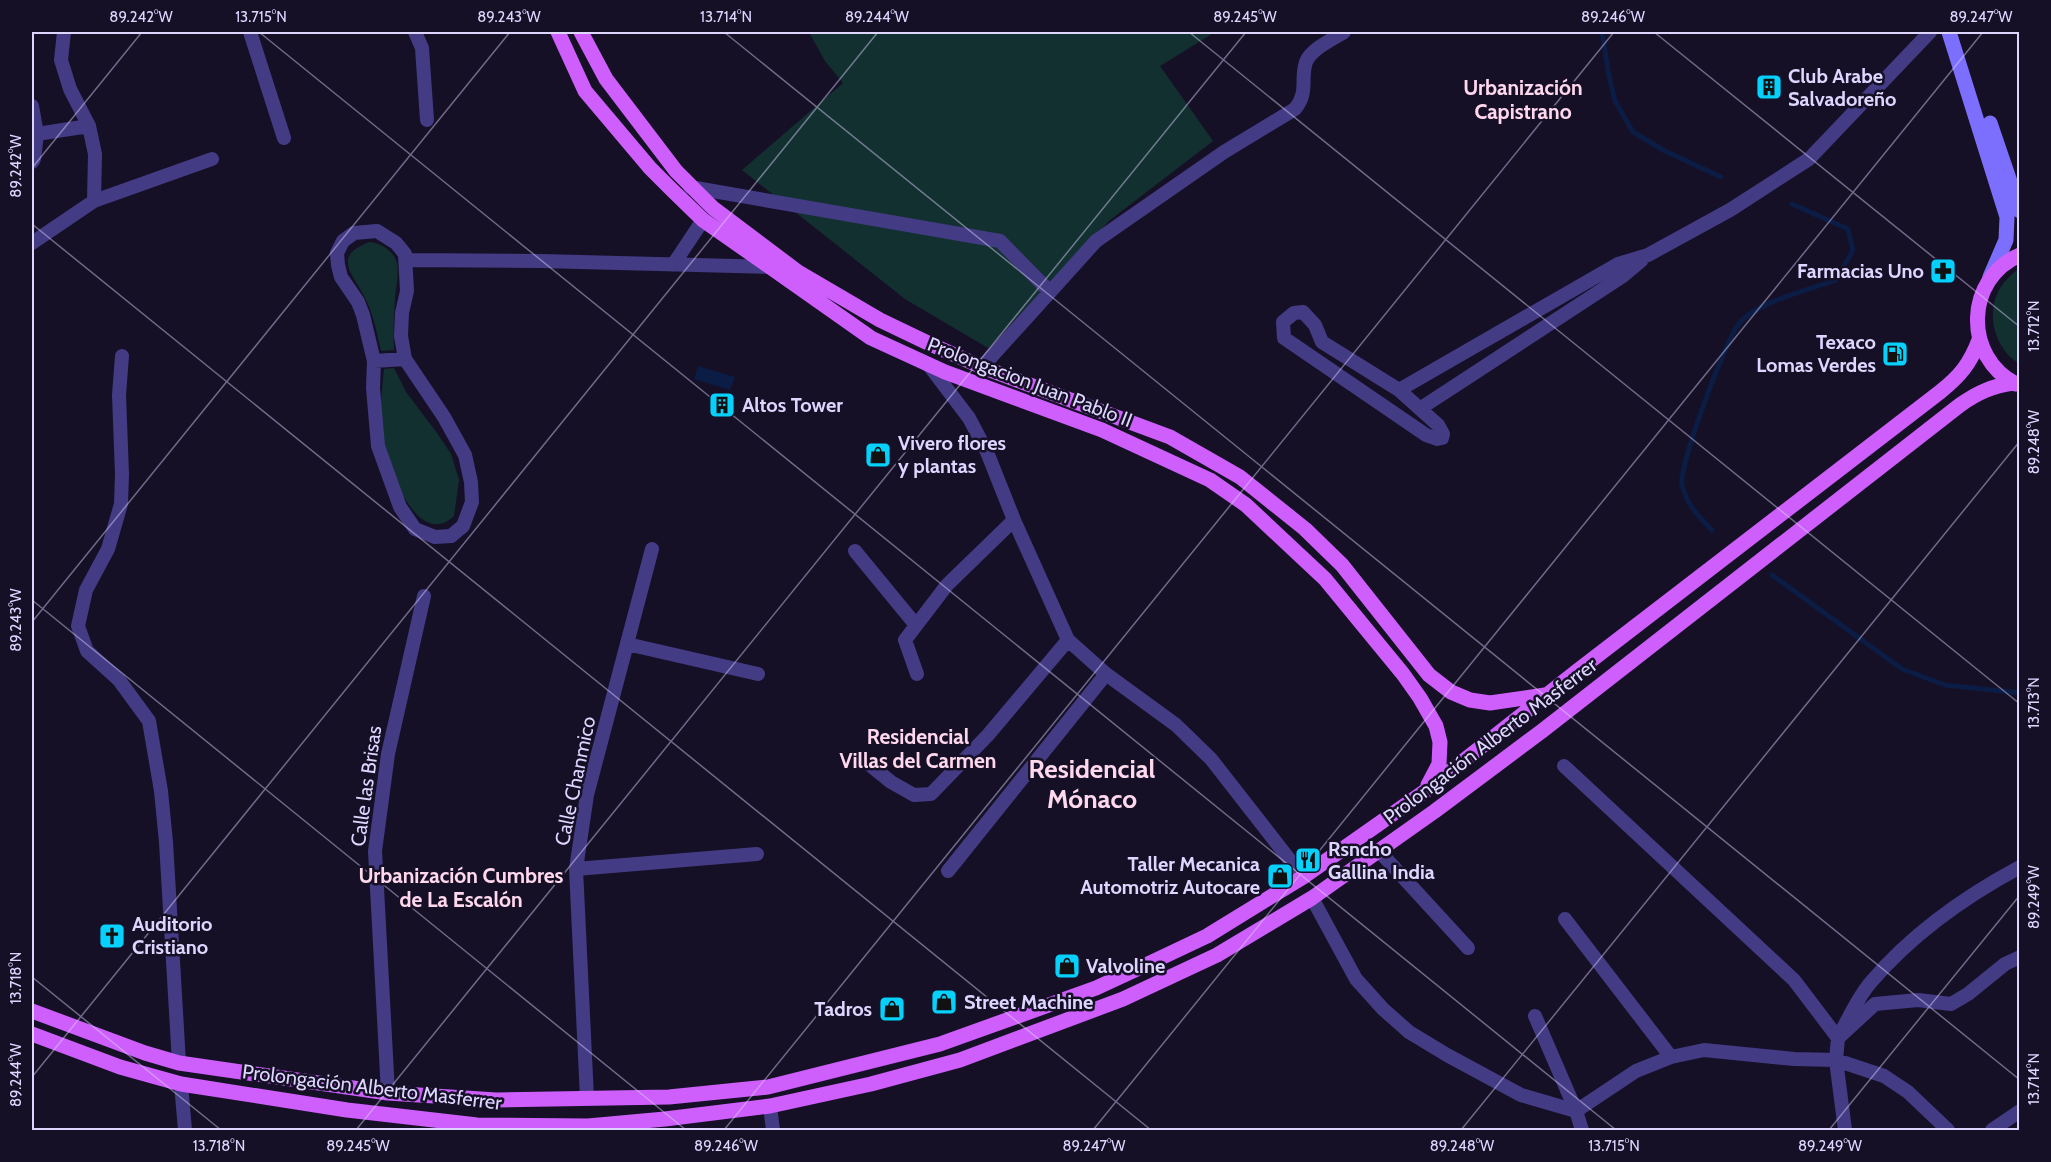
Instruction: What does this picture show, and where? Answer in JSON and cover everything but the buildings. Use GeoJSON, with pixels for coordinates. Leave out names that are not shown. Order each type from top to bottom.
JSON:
{"type":"FeatureCollection","features":[{"type":"Feature","properties":{"kind":"main road","name":"Prolongacion Juan Pablo II"},"geometry":{"type":"LineString","coordinates":[[558,32],[585,91],[650,168],[703,220],[871,338],[928,364],[1102,430],[1210,480],[1246,505],[1325,579],[1420,698],[1436,726],[1440,742],[1439,764],[1424,792]]}},
{"type":"Feature","properties":{"kind":"main road"},"geometry":{"type":"LineString","coordinates":[[581,32],[606,79],[690,187],[713,208],[798,272],[880,320],[982,367],[1170,437],[1240,477],[1305,529],[1342,565],[1429,675],[1451,692],[1470,700],[1490,703],[1548,694]]}},
{"type":"Feature","properties":{"kind":"main road"},"geometry":{"type":"LineString","coordinates":[[1949,32],[2007,216],[2006,240],[1977,306],[1976,323],[1979,340],[1986,357],[1998,372],[2016,384]]}},
{"type":"Feature","properties":{"kind":"main road"},"geometry":{"type":"LineString","coordinates":[[1960,32],[2019,211]]}},
{"type":"Feature","properties":{"kind":"main road"},"geometry":{"type":"LineString","coordinates":[[1987,282],[2000,267],[2019,255]]}},
{"type":"Feature","properties":{"kind":"main road","name":"Prolongación Alberto Masferrer"},"geometry":{"type":"LineString","coordinates":[[32,1011],[145,1053],[179,1063],[388,1093],[496,1100],[669,1098],[768,1087],[940,1044],[1096,988],[1207,936],[1303,877],[1424,792],[1949,386],[1972,359],[1979,340]]}},
{"type":"Feature","properties":{"kind":"main road","name":"Prolongación Alberto Masferrer"},"geometry":{"type":"LineString","coordinates":[[32,1034],[120,1067],[181,1084],[347,1110],[466,1124],[587,1128],[770,1106],[871,1084],[960,1060],[1123,999],[1217,955],[1312,898],[1542,731],[1960,405],[1978,392],[1998,385],[2016,384]]}},
{"type":"Feature","properties":{"kind":"street"},"geometry":{"type":"LineString","coordinates":[[64,32],[61,60],[70,89],[89,126],[95,154],[94,201]]}},
{"type":"Feature","properties":{"kind":"street"},"geometry":{"type":"LineString","coordinates":[[250,32],[284,138]]}},
{"type":"Feature","properties":{"kind":"street"},"geometry":{"type":"LineString","coordinates":[[416,32],[422,48],[427,120]]}},
{"type":"Feature","properties":{"kind":"street"},"geometry":{"type":"LineString","coordinates":[[982,367],[1096,242],[1224,152],[1295,109],[1302,100],[1306,61],[1317,49],[1344,32]]}},
{"type":"Feature","properties":{"kind":"street"},"geometry":{"type":"LineString","coordinates":[[1421,408],[1623,276],[1648,255],[1730,210],[1809,159],[1930,32]]}},
{"type":"Feature","properties":{"kind":"street"},"geometry":{"type":"LineString","coordinates":[[32,106],[37,134],[32,162]]}},
{"type":"Feature","properties":{"kind":"street"},"geometry":{"type":"LineString","coordinates":[[37,134],[89,126]]}},
{"type":"Feature","properties":{"kind":"street"},"geometry":{"type":"LineString","coordinates":[[32,243],[94,201],[212,159]]}},
{"type":"Feature","properties":{"kind":"street"},"geometry":{"type":"LineString","coordinates":[[690,187],[1000,241],[1050,292]]}},
{"type":"Feature","properties":{"kind":"street"},"geometry":{"type":"LineString","coordinates":[[674,265],[703,220]]}},
{"type":"Feature","properties":{"kind":"street"},"geometry":{"type":"LineString","coordinates":[[377,231],[396,243],[405,255],[407,291],[402,313],[401,336],[405,359],[444,417],[465,455],[471,482],[472,502],[463,526],[451,536],[435,537],[415,529],[400,507],[378,446],[373,388],[374,361],[363,315],[355,295],[341,277],[337,253],[343,241],[354,233],[377,231]]}},
{"type":"Feature","properties":{"kind":"street"},"geometry":{"type":"LineString","coordinates":[[1399,390],[1618,264],[1648,255]]}},
{"type":"Feature","properties":{"kind":"street"},"geometry":{"type":"LineString","coordinates":[[406,260],[770,267]]}},
{"type":"Feature","properties":{"kind":"street"},"geometry":{"type":"LineString","coordinates":[[1303,312],[1315,325],[1323,342],[1399,390],[1438,425],[1443,434],[1442,438],[1437,440],[1426,435],[1284,338],[1283,322],[1294,313],[1303,312]]}},
{"type":"Feature","properties":{"kind":"street"},"geometry":{"type":"LineString","coordinates":[[122,356],[119,394],[121,504],[108,549],[87,590],[78,626],[87,651],[119,680],[149,721],[161,791],[166,842],[179,1063]]}},
{"type":"Feature","properties":{"kind":"street"},"geometry":{"type":"LineString","coordinates":[[374,361],[405,359]]}},
{"type":"Feature","properties":{"kind":"street"},"geometry":{"type":"LineString","coordinates":[[928,364],[969,418],[987,452],[1014,520],[1068,640],[1106,674],[1176,725],[1211,759],[1241,794],[1303,877]]}},
{"type":"Feature","properties":{"kind":"street"},"geometry":{"type":"LineString","coordinates":[[917,674],[905,640],[915,624],[947,585],[1014,520]]}},
{"type":"Feature","properties":{"kind":"street","name":"Calle Chanmico"},"geometry":{"type":"LineString","coordinates":[[587,1098],[576,869],[587,795],[652,549]]}},
{"type":"Feature","properties":{"kind":"street"},"geometry":{"type":"LineString","coordinates":[[855,551],[915,624]]}},
{"type":"Feature","properties":{"kind":"street","name":"Calle las Brisas"},"geometry":{"type":"LineString","coordinates":[[388,1093],[375,851],[388,753],[424,596]]}},
{"type":"Feature","properties":{"kind":"street"},"geometry":{"type":"LineString","coordinates":[[870,765],[891,782],[914,795],[931,794],[988,735],[1068,640]]}},
{"type":"Feature","properties":{"kind":"street"},"geometry":{"type":"LineString","coordinates":[[627,644],[758,674]]}},
{"type":"Feature","properties":{"kind":"street"},"geometry":{"type":"LineString","coordinates":[[948,871],[1106,674]]}},
{"type":"Feature","properties":{"kind":"street"},"geometry":{"type":"LineString","coordinates":[[1564,766],[1794,980],[1838,1038]]}},
{"type":"Feature","properties":{"kind":"street"},"geometry":{"type":"LineString","coordinates":[[1379,851],[1468,948]]}},
{"type":"Feature","properties":{"kind":"street"},"geometry":{"type":"LineString","coordinates":[[576,869],[757,854]]}},
{"type":"Feature","properties":{"kind":"street"},"geometry":{"type":"LineString","coordinates":[[1845,1131],[1836,1060],[1838,1038],[1869,984],[1925,929],[1984,886],[2019,867]]}},
{"type":"Feature","properties":{"kind":"street"},"geometry":{"type":"LineString","coordinates":[[1312,898],[1356,979],[1383,1009],[1409,1032],[1521,1095],[1575,1111],[1636,1071],[1671,1057],[1704,1050],[1794,1059],[1836,1060],[1884,1076],[1908,1092],[1948,1131]]}},
{"type":"Feature","properties":{"kind":"street"},"geometry":{"type":"LineString","coordinates":[[1565,918],[1671,1057]]}},
{"type":"Feature","properties":{"kind":"street"},"geometry":{"type":"LineString","coordinates":[[1838,1038],[1875,1004],[1918,1000],[1951,1004],[2019,957]]}},
{"type":"Feature","properties":{"kind":"street"},"geometry":{"type":"LineString","coordinates":[[1535,1016],[1582,1131]]}},
{"type":"Feature","properties":{"kind":"street"},"geometry":{"type":"LineString","coordinates":[[181,1084],[186,1131]]}},
{"type":"Feature","properties":{"kind":"street"},"geometry":{"type":"LineString","coordinates":[[770,1106],[772,1131]]}},
{"type":"Feature","properties":{"kind":"street"},"geometry":{"type":"LineString","coordinates":[[1992,1131],[2019,1111]]}},
{"type":"Feature","properties":{"kind":"green space"},"geometry":{"type":"Polygon","coordinates":[[[809,32],[1215,32],[1160,66],[1213,141],[1110,220],[988,348],[905,299],[742,170],[843,83],[825,61],[809,32]]]}},
{"type":"Feature","properties":{"kind":"green space"},"geometry":{"type":"Polygon","coordinates":[[[370,242],[382,245],[389,250],[397,264],[394,350],[381,351],[369,306],[348,267],[351,253],[370,242]]]}},
{"type":"Feature","properties":{"kind":"green space"},"geometry":{"type":"Polygon","coordinates":[[[2019,268],[2019,363],[2004,350],[1999,341],[1993,322],[1993,311],[2000,288],[2019,268]]]}},
{"type":"Feature","properties":{"kind":"green space"},"geometry":{"type":"Polygon","coordinates":[[[394,368],[406,392],[451,454],[459,480],[454,516],[440,524],[427,522],[415,513],[396,481],[389,463],[382,434],[381,401],[384,369],[394,368]]]}},
{"type":"Feature","properties":{"kind":"water"},"geometry":{"type":"Polygon","coordinates":[[[698,366],[735,377],[730,390],[694,379],[698,366]]]}},
{"type":"Feature","properties":{"kind":"waterway"},"geometry":{"type":"LineString","coordinates":[[1602,32],[1615,101],[1633,132],[1665,151],[1721,177]]}},
{"type":"Feature","properties":{"kind":"waterway"},"geometry":{"type":"LineString","coordinates":[[1712,530],[1687,499],[1682,485],[1683,474],[1704,405],[1732,336],[1746,317],[1769,303],[1836,280],[1853,250],[1848,229],[1792,204]]}},
{"type":"Feature","properties":{"kind":"waterway"},"geometry":{"type":"LineString","coordinates":[[1772,575],[1902,669],[1945,685],[2020,693]]}},
{"type":"Feature","properties":{"kind":"place","name":"Club Arabe Salvadoreño"},"geometry":{"type":"Point","coordinates":[1769,87]}},
{"type":"Feature","properties":{"kind":"place","name":"Farmacias Uno"},"geometry":{"type":"Point","coordinates":[1943,271]}},
{"type":"Feature","properties":{"kind":"place","name":"Texaco Lomas Verdes"},"geometry":{"type":"Point","coordinates":[1895,354]}},
{"type":"Feature","properties":{"kind":"place","name":"Altos Tower"},"geometry":{"type":"Point","coordinates":[722,405]}},
{"type":"Feature","properties":{"kind":"place","name":"Vivero flores y plantas"},"geometry":{"type":"Point","coordinates":[878,455]}},
{"type":"Feature","properties":{"kind":"place","name":"Rsncho Gallina India"},"geometry":{"type":"Point","coordinates":[1308,860]}},
{"type":"Feature","properties":{"kind":"place","name":"Taller Mecanica Automotriz Autocare"},"geometry":{"type":"Point","coordinates":[1280,876]}},
{"type":"Feature","properties":{"kind":"place","name":"Auditorio Cristiano"},"geometry":{"type":"Point","coordinates":[112,936]}},
{"type":"Feature","properties":{"kind":"place","name":"Valvoline"},"geometry":{"type":"Point","coordinates":[1067,966]}},
{"type":"Feature","properties":{"kind":"place","name":"Street Machine"},"geometry":{"type":"Point","coordinates":[944,1002]}},
{"type":"Feature","properties":{"kind":"place","name":"Tadros"},"geometry":{"type":"Point","coordinates":[892,1009]}},
{"type":"Feature","properties":{"kind":"district","name":"Urbanización Capistrano"},"geometry":{"type":"Point","coordinates":[1523,100]}},
{"type":"Feature","properties":{"kind":"district","name":"Residencial Villas del Carmen"},"geometry":{"type":"Point","coordinates":[918,749]}},
{"type":"Feature","properties":{"kind":"district","name":"Residencial Mónaco"},"geometry":{"type":"Point","coordinates":[1092,784]}},
{"type":"Feature","properties":{"kind":"district","name":"Urbanización Cumbres de La Escalón"},"geometry":{"type":"Point","coordinates":[461,888]}}]}
